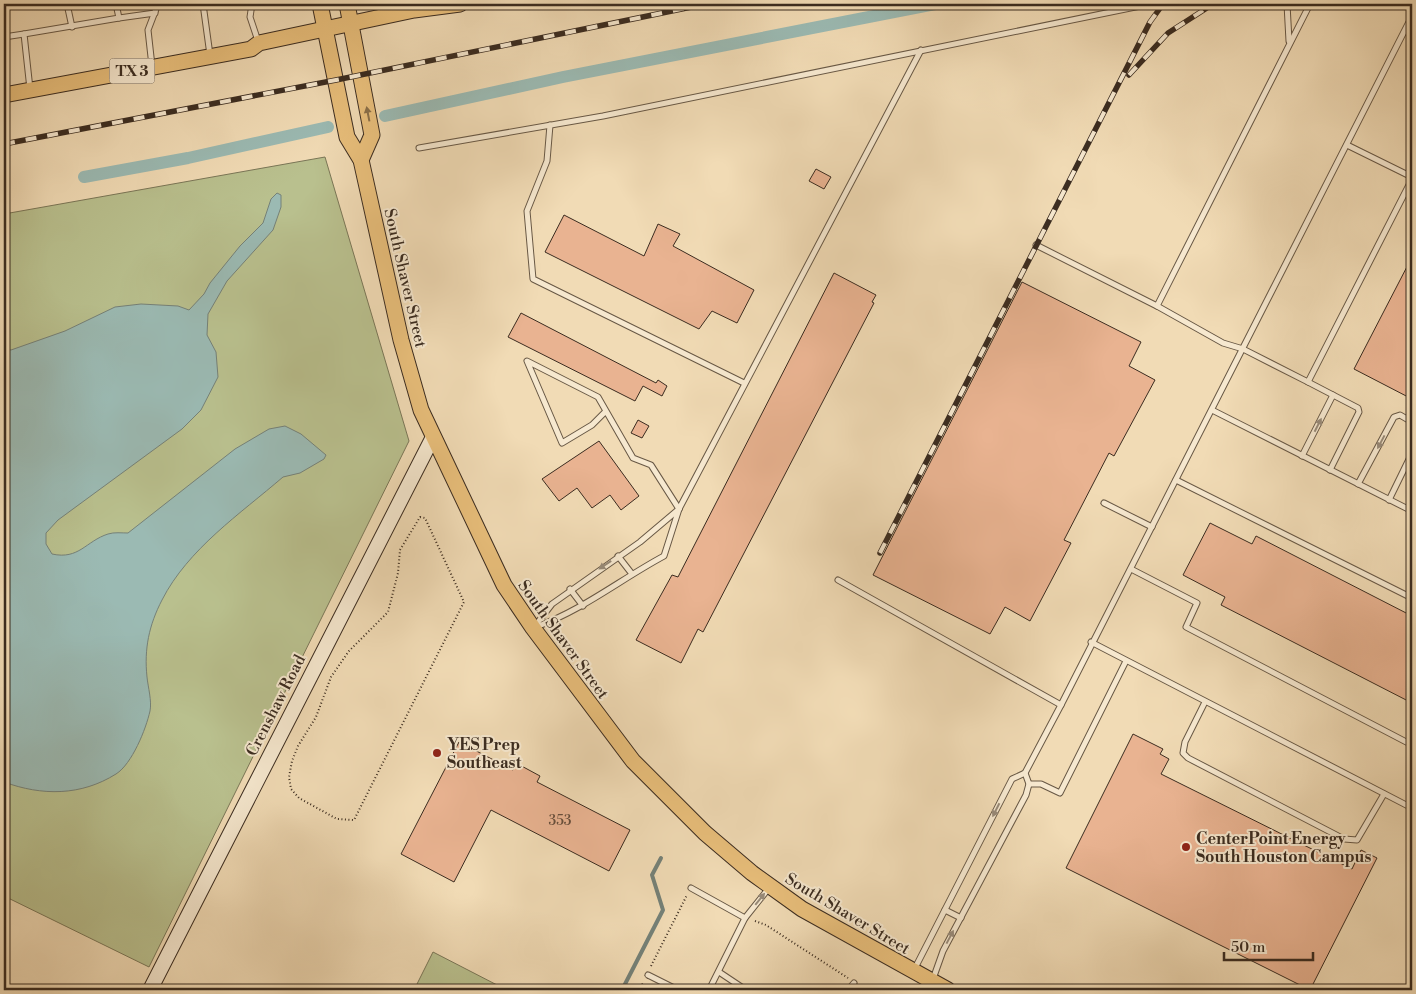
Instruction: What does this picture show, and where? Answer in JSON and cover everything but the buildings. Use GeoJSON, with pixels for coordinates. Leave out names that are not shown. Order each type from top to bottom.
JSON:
{"type":"FeatureCollection","features":[{"type":"Feature","properties":{"kind":"main road","name":"South Shaver Street"},"geometry":{"type":"LineString","coordinates":[[320,4],[347,137],[361,160],[401,340],[421,410],[504,585],[533,628],[633,761],[705,833],[770,886],[802,909],[913,973],[948,990]]}},
{"type":"Feature","properties":{"kind":"main road"},"geometry":{"type":"LineString","coordinates":[[347,4],[372,135],[361,160]]}},
{"type":"Feature","properties":{"kind":"main road","name":"TX 3"},"geometry":{"type":"LineString","coordinates":[[4,94],[251,49],[259,44],[414,10],[460,4]]}},
{"type":"Feature","properties":{"kind":"main road","name":"Crenshaw Road"},"geometry":{"type":"LineString","coordinates":[[150,990],[433,437]]}},
{"type":"Feature","properties":{"kind":"lane"},"geometry":{"type":"LineString","coordinates":[[67,4],[72,27]]}},
{"type":"Feature","properties":{"kind":"lane"},"geometry":{"type":"LineString","coordinates":[[116,4],[119,18]]}},
{"type":"Feature","properties":{"kind":"lane"},"geometry":{"type":"LineString","coordinates":[[152,67],[148,30],[158,4]]}},
{"type":"Feature","properties":{"kind":"lane"},"geometry":{"type":"LineString","coordinates":[[203,4],[210,57]]}},
{"type":"Feature","properties":{"kind":"lane"},"geometry":{"type":"LineString","coordinates":[[252,4],[250,17],[259,44]]}},
{"type":"Feature","properties":{"kind":"lane"},"geometry":{"type":"LineString","coordinates":[[419,148],[550,125],[1150,4]]}},
{"type":"Feature","properties":{"kind":"lane"},"geometry":{"type":"LineString","coordinates":[[1286,4],[1289,42]]}},
{"type":"Feature","properties":{"kind":"lane"},"geometry":{"type":"LineString","coordinates":[[1157,306],[1289,42],[1310,4]]}},
{"type":"Feature","properties":{"kind":"lane"},"geometry":{"type":"LineString","coordinates":[[4,37],[155,13]]}},
{"type":"Feature","properties":{"kind":"lane"},"geometry":{"type":"LineString","coordinates":[[913,973],[1012,779],[1025,773],[1061,705],[1091,642],[1131,569],[1412,16]]}},
{"type":"Feature","properties":{"kind":"lane"},"geometry":{"type":"LineString","coordinates":[[24,34],[30,90]]}},
{"type":"Feature","properties":{"kind":"lane"},"geometry":{"type":"LineString","coordinates":[[533,628],[560,619],[664,556],[679,509],[921,50]]}},
{"type":"Feature","properties":{"kind":"lane"},"geometry":{"type":"LineString","coordinates":[[550,125],[547,161],[527,211],[534,279],[744,383]]}},
{"type":"Feature","properties":{"kind":"lane"},"geometry":{"type":"LineString","coordinates":[[1308,382],[1412,178],[1347,145]]}},
{"type":"Feature","properties":{"kind":"lane"},"geometry":{"type":"LineString","coordinates":[[1036,246],[1157,306],[1223,343],[1243,349],[1358,408],[1359,412],[1330,470]]}},
{"type":"Feature","properties":{"kind":"lane"},"geometry":{"type":"LineString","coordinates":[[606,411],[592,425],[562,443],[527,361],[598,397],[633,458],[651,465],[679,509]]}},
{"type":"Feature","properties":{"kind":"lane"},"geometry":{"type":"LineString","coordinates":[[1302,456],[1333,394]]}},
{"type":"Feature","properties":{"kind":"lane"},"geometry":{"type":"LineString","coordinates":[[1212,410],[1412,511]]}},
{"type":"Feature","properties":{"kind":"lane"},"geometry":{"type":"LineString","coordinates":[[1358,484],[1394,417],[1400,415],[1412,422]]}},
{"type":"Feature","properties":{"kind":"lane"},"geometry":{"type":"LineString","coordinates":[[1389,500],[1412,452]]}},
{"type":"Feature","properties":{"kind":"lane"},"geometry":{"type":"LineString","coordinates":[[1176,480],[1412,598]]}},
{"type":"Feature","properties":{"kind":"lane"},"geometry":{"type":"LineString","coordinates":[[1104,503],[1152,527]]}},
{"type":"Feature","properties":{"kind":"lane"},"geometry":{"type":"LineString","coordinates":[[533,628],[552,604],[570,589],[640,542],[679,509]]}},
{"type":"Feature","properties":{"kind":"lane"},"geometry":{"type":"LineString","coordinates":[[618,556],[632,574]]}},
{"type":"Feature","properties":{"kind":"lane"},"geometry":{"type":"LineString","coordinates":[[1131,569],[1197,603],[1186,627],[1412,745]]}},
{"type":"Feature","properties":{"kind":"lane"},"geometry":{"type":"LineString","coordinates":[[838,580],[1061,705]]}},
{"type":"Feature","properties":{"kind":"lane"},"geometry":{"type":"LineString","coordinates":[[570,589],[583,606]]}},
{"type":"Feature","properties":{"kind":"lane"},"geometry":{"type":"LineString","coordinates":[[1091,642],[1412,808]]}},
{"type":"Feature","properties":{"kind":"lane"},"geometry":{"type":"LineString","coordinates":[[1030,784],[1041,784],[1060,793],[1126,661]]}},
{"type":"Feature","properties":{"kind":"lane"},"geometry":{"type":"LineString","coordinates":[[1205,702],[1184,742],[1183,753],[1188,758],[1351,841],[1357,840],[1384,794]]}},
{"type":"Feature","properties":{"kind":"lane"},"geometry":{"type":"LineString","coordinates":[[932,982],[944,951],[1026,795],[1030,784],[1025,773]]}},
{"type":"Feature","properties":{"kind":"lane"},"geometry":{"type":"LineString","coordinates":[[709,990],[746,918],[770,886]]}},
{"type":"Feature","properties":{"kind":"lane"},"geometry":{"type":"LineString","coordinates":[[691,888],[746,918]]}},
{"type":"Feature","properties":{"kind":"lane"},"geometry":{"type":"LineString","coordinates":[[945,910],[961,918]]}},
{"type":"Feature","properties":{"kind":"lane"},"geometry":{"type":"LineString","coordinates":[[719,972],[746,990]]}},
{"type":"Feature","properties":{"kind":"lane"},"geometry":{"type":"LineString","coordinates":[[648,976],[678,990]]}},
{"type":"Feature","properties":{"kind":"lane"},"geometry":{"type":"LineString","coordinates":[[848,990],[854,983]]}},
{"type":"Feature","properties":{"kind":"path"},"geometry":{"type":"LineString","coordinates":[[420,517],[425,518],[464,602],[354,820],[337,819],[299,798],[291,789],[289,777],[298,746],[316,717],[336,670],[349,651],[388,612],[398,573],[400,550],[420,517]]}},
{"type":"Feature","properties":{"kind":"path"},"geometry":{"type":"LineString","coordinates":[[638,990],[648,976],[652,962],[691,888]]}},
{"type":"Feature","properties":{"kind":"path"},"geometry":{"type":"LineString","coordinates":[[746,918],[766,925],[866,990]]}},
{"type":"Feature","properties":{"kind":"green space"},"geometry":{"type":"Polygon","coordinates":[[[325,157],[409,441],[149,967],[4,896],[4,214],[325,157]]]}},
{"type":"Feature","properties":{"kind":"green space"},"geometry":{"type":"Polygon","coordinates":[[[433,952],[499,986],[497,990],[414,990],[433,952]]]}},
{"type":"Feature","properties":{"kind":"water"},"geometry":{"type":"Polygon","coordinates":[[[277,193],[281,195],[281,207],[273,230],[227,281],[208,314],[207,335],[216,352],[218,377],[201,410],[182,429],[58,520],[46,533],[46,544],[52,554],[69,554],[108,534],[128,533],[235,449],[269,429],[285,426],[301,434],[326,455],[324,459],[300,473],[283,477],[200,548],[173,582],[157,609],[148,637],[146,667],[151,703],[150,711],[142,736],[133,754],[122,769],[103,781],[75,790],[61,792],[33,790],[4,782],[4,349],[11,350],[65,331],[115,307],[141,304],[178,306],[189,310],[204,294],[210,283],[240,246],[263,223],[271,199],[277,193]]]}},
{"type":"Feature","properties":{"kind":"waterway"},"geometry":{"type":"LineString","coordinates":[[385,116],[563,77],[935,4]]}},
{"type":"Feature","properties":{"kind":"waterway"},"geometry":{"type":"LineString","coordinates":[[84,177],[188,158],[328,127]]}},
{"type":"Feature","properties":{"kind":"waterway"},"geometry":{"type":"LineString","coordinates":[[622,990],[663,910],[652,875],[661,858]]}},
{"type":"Feature","properties":{"kind":"railway"},"geometry":{"type":"LineString","coordinates":[[4,144],[336,80],[706,4]]}},
{"type":"Feature","properties":{"kind":"railway"},"geometry":{"type":"LineString","coordinates":[[880,553],[1150,22],[1163,4]]}},
{"type":"Feature","properties":{"kind":"railway"},"geometry":{"type":"LineString","coordinates":[[1129,75],[1168,33],[1213,4]]}},
{"type":"Feature","properties":{"kind":"place","name":"YES Prep Southeast"},"geometry":{"type":"Point","coordinates":[437,753]}},
{"type":"Feature","properties":{"kind":"place","name":"CenterPoint Energy South Houston Campus"},"geometry":{"type":"Point","coordinates":[1186,847]}}]}
